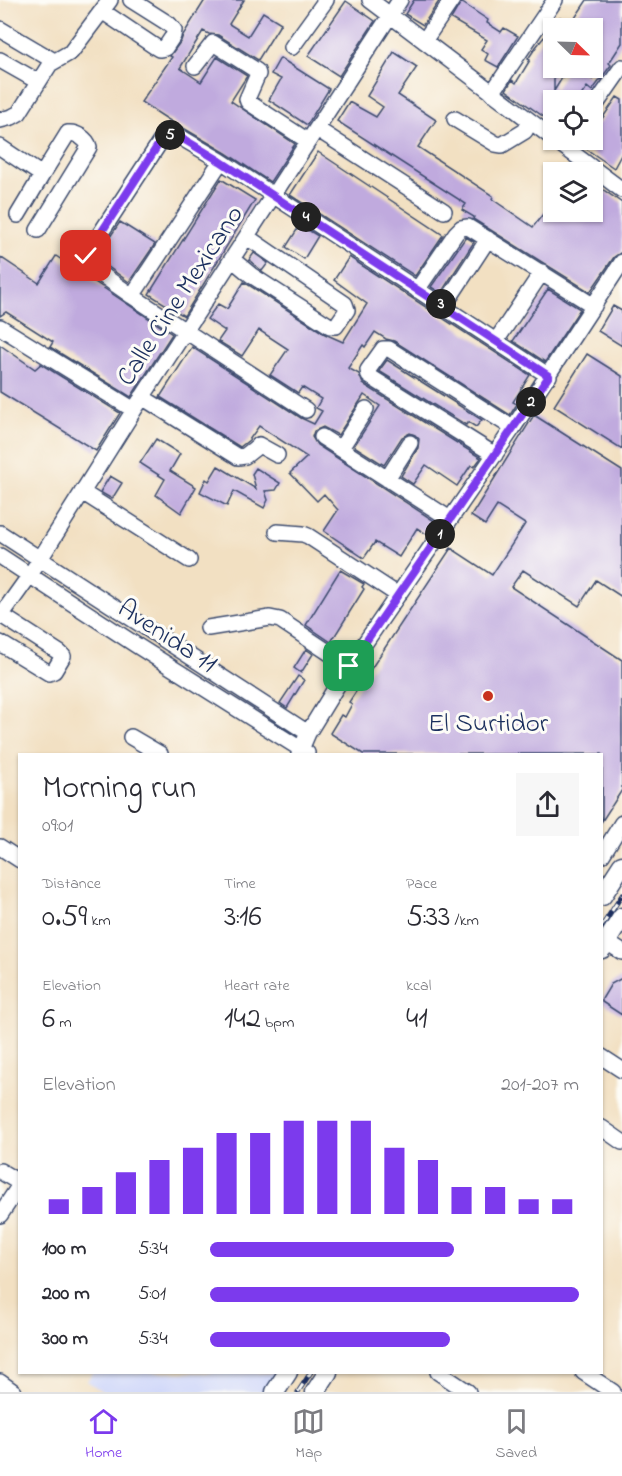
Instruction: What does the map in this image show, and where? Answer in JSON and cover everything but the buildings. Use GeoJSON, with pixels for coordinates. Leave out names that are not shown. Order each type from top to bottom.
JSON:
{"type":"FeatureCollection","features":[{"type":"Feature","properties":{"kind":"main road"},"geometry":{"type":"LineString","coordinates":[[603,894],[622,866]]}},
{"type":"Feature","properties":{"kind":"main road"},"geometry":{"type":"LineString","coordinates":[[603,943],[622,917]]}},
{"type":"Feature","properties":{"kind":"main road"},"geometry":{"type":"LineString","coordinates":[[275,1392],[287,1374]]}},
{"type":"Feature","properties":{"kind":"main road"},"geometry":{"type":"LineString","coordinates":[[315,1392],[327,1374]]}},
{"type":"Feature","properties":{"kind":"street"},"geometry":{"type":"LineString","coordinates":[[0,120],[19,113],[37,81],[50,64],[71,52],[106,5],[154,46],[159,49],[165,48],[174,30],[169,24],[130,0]]}},
{"type":"Feature","properties":{"kind":"street"},"geometry":{"type":"LineString","coordinates":[[292,47],[326,0]]}},
{"type":"Feature","properties":{"kind":"street"},"geometry":{"type":"LineString","coordinates":[[370,0],[543,130]]}},
{"type":"Feature","properties":{"kind":"street","name":"Calle Cine Mexicano"},"geometry":{"type":"LineString","coordinates":[[1,616],[30,575],[185,330],[233,260],[400,0]]}},
{"type":"Feature","properties":{"kind":"street"},"geometry":{"type":"LineString","coordinates":[[424,41],[452,0]]}},
{"type":"Feature","properties":{"kind":"street"},"geometry":{"type":"LineString","coordinates":[[492,93],[555,0]]}},
{"type":"Feature","properties":{"kind":"street"},"geometry":{"type":"LineString","coordinates":[[0,29],[54,62]]}},
{"type":"Feature","properties":{"kind":"street"},"geometry":{"type":"LineString","coordinates":[[195,66],[213,43],[257,71],[248,102],[308,141]]}},
{"type":"Feature","properties":{"kind":"street"},"geometry":{"type":"LineString","coordinates":[[0,60],[37,81]]}},
{"type":"Feature","properties":{"kind":"street"},"geometry":{"type":"LineString","coordinates":[[603,94],[622,67]]}},
{"type":"Feature","properties":{"kind":"street"},"geometry":{"type":"LineString","coordinates":[[455,119],[496,144],[502,145],[525,131],[530,122]]}},
{"type":"Feature","properties":{"kind":"street"},"geometry":{"type":"LineString","coordinates":[[317,129],[444,211]]}},
{"type":"Feature","properties":{"kind":"street"},"geometry":{"type":"LineString","coordinates":[[18,215],[68,133],[77,135],[88,143],[89,147],[38,230]]}},
{"type":"Feature","properties":{"kind":"street"},"geometry":{"type":"LineString","coordinates":[[306,410],[88,265],[86,256],[164,136],[175,134],[220,161],[549,376]]}},
{"type":"Feature","properties":{"kind":"street"},"geometry":{"type":"LineString","coordinates":[[0,147],[42,175]]}},
{"type":"Feature","properties":{"kind":"street"},"geometry":{"type":"LineString","coordinates":[[573,150],[622,190]]}},
{"type":"Feature","properties":{"kind":"street"},"geometry":{"type":"LineString","coordinates":[[132,296],[220,161]]}},
{"type":"Feature","properties":{"kind":"street"},"geometry":{"type":"LineString","coordinates":[[417,290],[461,228],[468,227],[594,306]]}},
{"type":"Feature","properties":{"kind":"street"},"geometry":{"type":"LineString","coordinates":[[233,260],[251,275],[330,326],[336,326],[347,310],[345,304],[247,237]]}},
{"type":"Feature","properties":{"kind":"street"},"geometry":{"type":"LineString","coordinates":[[444,306],[488,239]]}},
{"type":"Feature","properties":{"kind":"street"},"geometry":{"type":"LineString","coordinates":[[303,753],[308,733],[349,666],[495,456],[594,306],[616,284],[622,262]]}},
{"type":"Feature","properties":{"kind":"street"},"geometry":{"type":"LineString","coordinates":[[496,341],[542,272]]}},
{"type":"Feature","properties":{"kind":"street"},"geometry":{"type":"LineString","coordinates":[[0,327],[238,457],[245,456],[259,445],[277,455]]}},
{"type":"Feature","properties":{"kind":"street"},"geometry":{"type":"LineString","coordinates":[[495,456],[369,376],[368,370],[383,348],[389,349],[513,428]]}},
{"type":"Feature","properties":{"kind":"street"},"geometry":{"type":"LineString","coordinates":[[341,448],[366,409]]}},
{"type":"Feature","properties":{"kind":"street"},"geometry":{"type":"LineString","coordinates":[[322,437],[450,519]]}},
{"type":"Feature","properties":{"kind":"street"},"geometry":{"type":"LineString","coordinates":[[387,478],[410,442]]}},
{"type":"Feature","properties":{"kind":"street"},"geometry":{"type":"LineString","coordinates":[[82,492],[189,560]]}},
{"type":"Feature","properties":{"kind":"street"},"geometry":{"type":"LineString","coordinates":[[277,532],[308,536],[398,595]]}},
{"type":"Feature","properties":{"kind":"street","name":"Avenida 11"},"geometry":{"type":"LineString","coordinates":[[0,533],[308,733]]}},
{"type":"Feature","properties":{"kind":"street","name":"Avenida 11"},"geometry":{"type":"LineString","coordinates":[[0,556],[303,753]]}},
{"type":"Feature","properties":{"kind":"street"},"geometry":{"type":"LineString","coordinates":[[0,643],[49,673],[54,671],[63,657],[1,616]]}},
{"type":"Feature","properties":{"kind":"street"},"geometry":{"type":"LineString","coordinates":[[208,628],[270,618],[280,620],[349,666]]}},
{"type":"Feature","properties":{"kind":"street"},"geometry":{"type":"LineString","coordinates":[[136,645],[146,628]]}},
{"type":"Feature","properties":{"kind":"street"},"geometry":{"type":"LineString","coordinates":[[132,736],[158,753]]}},
{"type":"Feature","properties":{"kind":"street"},"geometry":{"type":"LineString","coordinates":[[603,853],[622,823]]}},
{"type":"Feature","properties":{"kind":"street"},"geometry":{"type":"LineString","coordinates":[[0,847],[18,859]]}},
{"type":"Feature","properties":{"kind":"street"},"geometry":{"type":"LineString","coordinates":[[603,943],[622,952]]}},
{"type":"Feature","properties":{"kind":"street"},"geometry":{"type":"LineString","coordinates":[[603,1058],[622,1070]]}},
{"type":"Feature","properties":{"kind":"street"},"geometry":{"type":"LineString","coordinates":[[603,1129],[622,1142]]}},
{"type":"Feature","properties":{"kind":"street"},"geometry":{"type":"LineString","coordinates":[[0,1171],[18,1183]]}},
{"type":"Feature","properties":{"kind":"street"},"geometry":{"type":"LineString","coordinates":[[0,1215],[18,1187]]}},
{"type":"Feature","properties":{"kind":"street"},"geometry":{"type":"LineString","coordinates":[[441,1374],[468,1392]]}},
{"type":"Feature","properties":{"kind":"street"},"geometry":{"type":"LineString","coordinates":[[586,1374],[613,1392]]}},
{"type":"Feature","properties":{"kind":"street"},"geometry":{"type":"LineString","coordinates":[[0,1382],[14,1392]]}},
{"type":"Feature","properties":{"kind":"shaded area"},"geometry":{"type":"Polygon","coordinates":[[[92,1374],[284,1374],[273,1392],[103,1392],[87,1381],[92,1374]]]}},
{"type":"Feature","properties":{"kind":"railway"},"geometry":{"type":"LineString","coordinates":[[603,924],[622,895]]}},
{"type":"Feature","properties":{"kind":"railway"},"geometry":{"type":"LineString","coordinates":[[298,1392],[310,1374]]}},
{"type":"Feature","properties":{"kind":"place","name":"El Surtidor"},"geometry":{"type":"Point","coordinates":[488,696]}},
{"type":"Feature","properties":{"kind":"route"},"geometry":{"type":"LineString","coordinates":[[86,256],[164,136],[175,134],[549,376],[349,666]]}}]}
